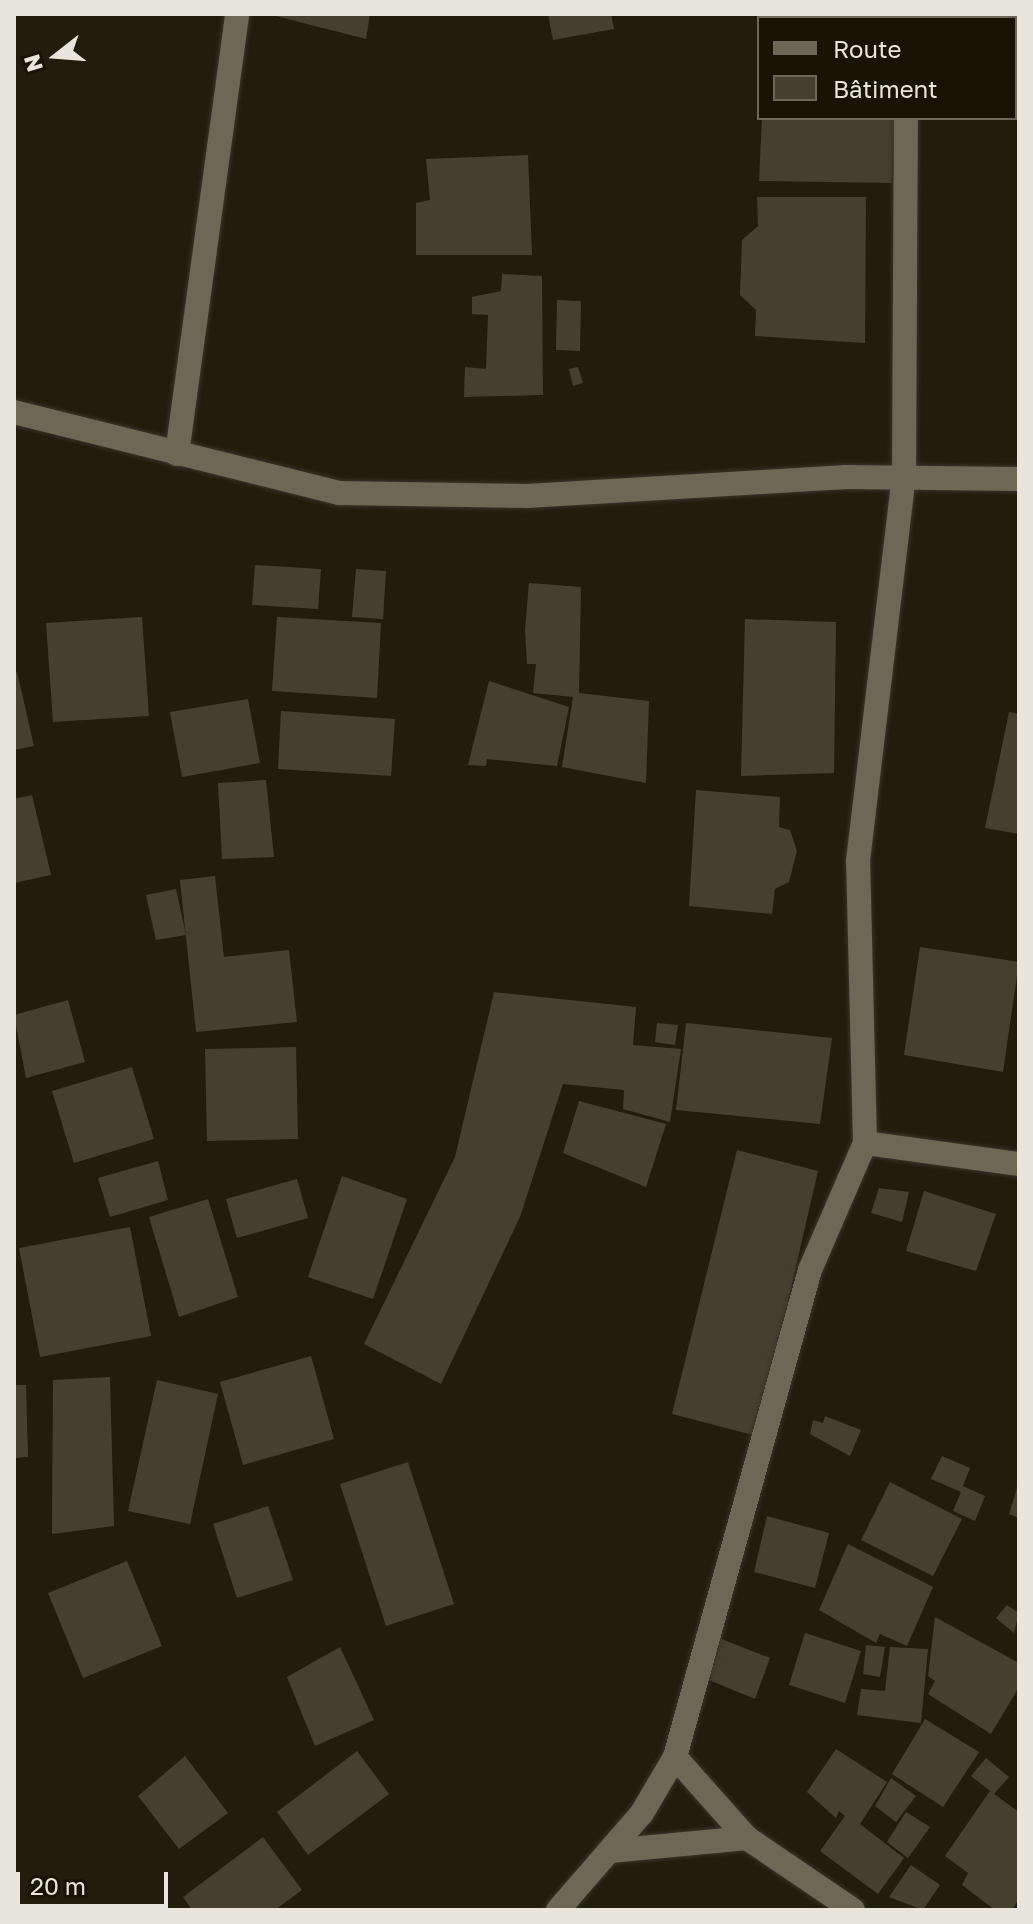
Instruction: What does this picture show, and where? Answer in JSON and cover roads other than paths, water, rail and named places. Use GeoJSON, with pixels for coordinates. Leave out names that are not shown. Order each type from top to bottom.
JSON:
{"type":"FeatureCollection","features":[{"type":"Feature","properties":{"kind":"street"},"geometry":{"type":"LineString","coordinates":[[177,454],[237,14]]}},
{"type":"Feature","properties":{"kind":"street"},"geometry":{"type":"LineString","coordinates":[[558,1910],[610,1851],[675,1757],[810,1270],[865,1143],[858,861],[904,477],[906,120]]}},
{"type":"Feature","properties":{"kind":"street"},"geometry":{"type":"LineString","coordinates":[[14,412],[339,493],[527,496],[904,477],[1019,479]]}},
{"type":"Feature","properties":{"kind":"street"},"geometry":{"type":"LineString","coordinates":[[865,1143],[1019,1164]]}},
{"type":"Feature","properties":{"kind":"street"},"geometry":{"type":"LineString","coordinates":[[675,1757],[747,1838],[853,1910]]}},
{"type":"Feature","properties":{"kind":"street"},"geometry":{"type":"LineString","coordinates":[[610,1851],[747,1838]]}}]}
